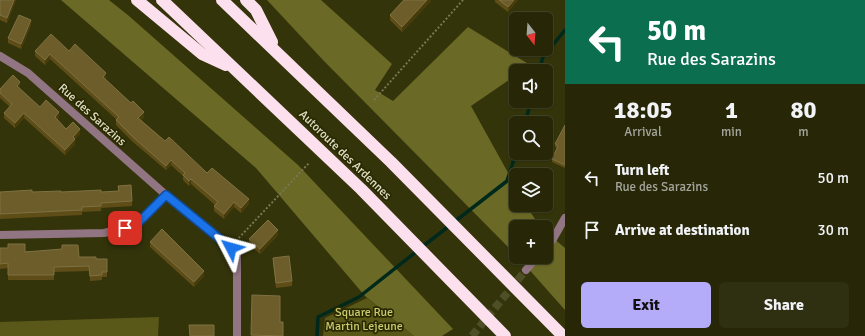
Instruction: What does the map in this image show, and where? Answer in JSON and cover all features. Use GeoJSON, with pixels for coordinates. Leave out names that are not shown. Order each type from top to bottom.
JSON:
{"type":"FeatureCollection","features":[{"type":"Feature","properties":{"kind":"highway"},"geometry":{"type":"LineString","coordinates":[[137,0],[202,54],[238,71]]}},
{"type":"Feature","properties":{"kind":"highway","name":"Autoroute des Ardennes"},"geometry":{"type":"LineString","coordinates":[[162,0],[361,189],[505,336]]}},
{"type":"Feature","properties":{"kind":"highway"},"geometry":{"type":"LineString","coordinates":[[222,0],[275,49],[391,162],[563,336]]}},
{"type":"Feature","properties":{"kind":"highway"},"geometry":{"type":"LineString","coordinates":[[246,0],[256,10],[275,49]]}},
{"type":"Feature","properties":{"kind":"street","name":"Rue des Sarazins"},"geometry":{"type":"LineString","coordinates":[[0,56],[28,73],[166,195],[237,253],[237,336]]}},
{"type":"Feature","properties":{"kind":"street"},"geometry":{"type":"LineString","coordinates":[[0,235],[104,233],[136,225],[166,195]]}},
{"type":"Feature","properties":{"kind":"street"},"geometry":{"type":"LineString","coordinates":[[553,239],[565,218]]}},
{"type":"Feature","properties":{"kind":"street"},"geometry":{"type":"LineString","coordinates":[[526,270],[531,264]]}},
{"type":"Feature","properties":{"kind":"path"},"geometry":{"type":"LineString","coordinates":[[374,100],[463,0]]}},
{"type":"Feature","properties":{"kind":"path"},"geometry":{"type":"LineString","coordinates":[[230,247],[309,163]]}},
{"type":"Feature","properties":{"kind":"green space","name":"Square Rue Martin Lejeune"},"geometry":{"type":"Polygon","coordinates":[[[367,298],[414,336],[323,336],[325,318],[367,298]]]}},
{"type":"Feature","properties":{"kind":"green space"},"geometry":{"type":"Polygon","coordinates":[[[159,317],[158,336],[0,336],[0,322],[159,317]]]}},
{"type":"Feature","properties":{"kind":"shaded area"},"geometry":{"type":"Polygon","coordinates":[[[61,0],[109,0],[129,16],[298,165],[453,329],[442,336],[414,336],[365,296],[256,168],[61,0]]]}},
{"type":"Feature","properties":{"kind":"shaded area"},"geometry":{"type":"Polygon","coordinates":[[[267,0],[321,0],[392,64],[375,90],[393,101],[468,27],[509,52],[509,56],[515,56],[528,64],[509,64],[509,80],[471,106],[509,174],[509,212],[530,212],[536,220],[509,220],[509,248],[323,60],[267,0]]]}},
{"type":"Feature","properties":{"kind":"shaded area"},"geometry":{"type":"Polygon","coordinates":[[[553,238],[565,248],[565,310],[524,264],[553,264],[553,238]]]}},
{"type":"Feature","properties":{"kind":"building"},"geometry":{"type":"Polygon","coordinates":[[[0,0],[14,0],[7,18],[0,15],[0,0]]]}},
{"type":"Feature","properties":{"kind":"building"},"geometry":{"type":"Polygon","coordinates":[[[404,0],[427,0],[402,27],[390,15],[404,0]]]}},
{"type":"Feature","properties":{"kind":"building"},"geometry":{"type":"Polygon","coordinates":[[[499,0],[514,0],[508,7],[499,0]]]}},
{"type":"Feature","properties":{"kind":"building"},"geometry":{"type":"Polygon","coordinates":[[[19,15],[31,20],[21,44],[8,38],[19,15]]]}},
{"type":"Feature","properties":{"kind":"building"},"geometry":{"type":"Polygon","coordinates":[[[51,34],[69,51],[75,44],[106,73],[103,77],[131,103],[133,101],[144,112],[138,118],[165,141],[169,137],[207,173],[212,168],[249,199],[241,208],[234,202],[224,214],[214,206],[218,202],[191,179],[189,181],[183,175],[185,173],[171,160],[166,166],[116,120],[119,117],[50,54],[45,60],[35,51],[51,34]]]}},
{"type":"Feature","properties":{"kind":"building"},"geometry":{"type":"Polygon","coordinates":[[[13,75],[20,82],[17,86],[40,107],[46,100],[59,112],[55,117],[66,129],[73,122],[80,129],[73,137],[75,139],[65,150],[24,113],[15,123],[4,113],[12,104],[0,93],[0,89],[13,75]]]}},
{"type":"Feature","properties":{"kind":"building"},"geometry":{"type":"Polygon","coordinates":[[[565,125],[565,165],[553,159],[558,146],[555,144],[565,125]]]}},
{"type":"Feature","properties":{"kind":"building"},"geometry":{"type":"Polygon","coordinates":[[[131,185],[132,201],[101,203],[101,206],[82,207],[82,210],[0,214],[0,192],[32,190],[32,192],[61,192],[101,190],[101,192],[119,191],[118,186],[131,185]]]}},
{"type":"Feature","properties":{"kind":"building"},"geometry":{"type":"Polygon","coordinates":[[[268,220],[278,230],[260,249],[249,239],[268,220]]]}},
{"type":"Feature","properties":{"kind":"building"},"geometry":{"type":"Polygon","coordinates":[[[162,229],[204,271],[194,282],[150,242],[162,229]]]}},
{"type":"Feature","properties":{"kind":"building"},"geometry":{"type":"Polygon","coordinates":[[[8,244],[25,244],[25,252],[62,249],[62,245],[78,245],[79,257],[96,257],[96,259],[107,259],[107,272],[102,272],[102,275],[90,276],[89,266],[54,267],[54,275],[8,275],[8,263],[0,264],[0,248],[8,248],[8,244]]]}},
{"type":"Feature","properties":{"kind":"building"},"geometry":{"type":"Polygon","coordinates":[[[289,256],[292,281],[276,283],[273,258],[289,256]]]}},
{"type":"Feature","properties":{"kind":"building"},"geometry":{"type":"Polygon","coordinates":[[[252,295],[280,296],[280,322],[283,322],[283,336],[251,335],[252,295]]]}},
{"type":"Feature","properties":{"kind":"building"},"geometry":{"type":"Polygon","coordinates":[[[189,325],[214,325],[214,336],[190,336],[189,325]]]}},
{"type":"Feature","properties":{"kind":"waterway"},"geometry":{"type":"LineString","coordinates":[[541,64],[543,57],[565,30]]}},
{"type":"Feature","properties":{"kind":"waterway"},"geometry":{"type":"LineString","coordinates":[[527,116],[529,108]]}},
{"type":"Feature","properties":{"kind":"waterway"},"geometry":{"type":"LineString","coordinates":[[422,247],[507,181],[514,160]]}},
{"type":"Feature","properties":{"kind":"waterway"},"geometry":{"type":"LineString","coordinates":[[317,336],[318,317],[359,297],[417,251]]}},
{"type":"Feature","properties":{"kind":"tunnel"},"geometry":{"type":"LineString","coordinates":[[472,336],[526,270]]}},
{"type":"Feature","properties":{"kind":"route"},"geometry":{"type":"LineString","coordinates":[[125,228],[136,225],[166,195],[231,248]]}}]}
